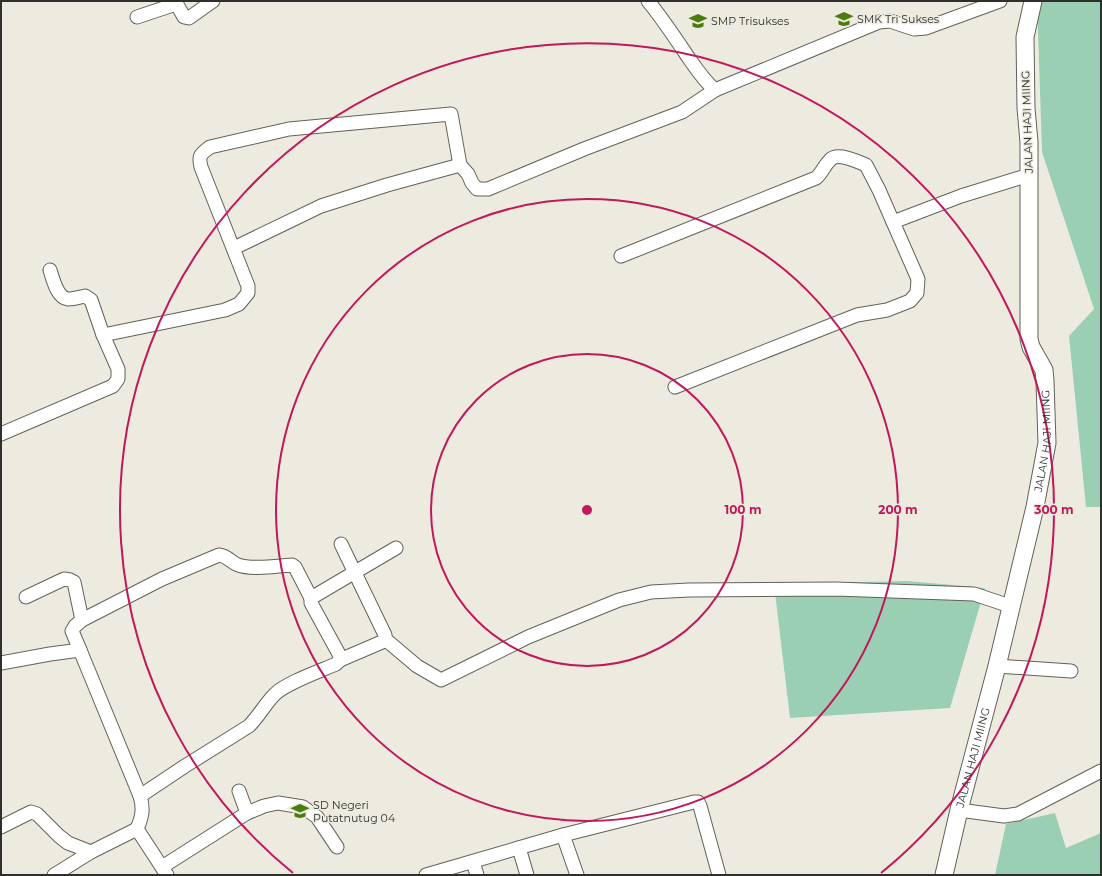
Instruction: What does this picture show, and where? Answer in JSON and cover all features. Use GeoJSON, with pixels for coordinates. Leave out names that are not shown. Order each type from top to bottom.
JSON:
{"type":"FeatureCollection","features":[{"type":"Feature","properties":{"kind":"main road","name":"JALAN HAJI MIING"},"geometry":{"type":"LineString","coordinates":[[944,875],[959,810],[997,666],[1010,606],[1035,507],[1046,443],[1046,394],[1044,370],[1031,347],[1029,339],[1029,142],[1026,108],[1025,36],[1033,1]]}},
{"type":"Feature","properties":{"kind":"street"},"geometry":{"type":"LineString","coordinates":[[137,17],[175,3],[184,16],[190,18],[213,1]]}},
{"type":"Feature","properties":{"kind":"street"},"geometry":{"type":"LineString","coordinates":[[648,1],[660,15],[707,84],[714,90]]}},
{"type":"Feature","properties":{"kind":"street"},"geometry":{"type":"LineString","coordinates":[[103,335],[225,310],[239,304],[248,292],[248,286],[199,159],[201,154],[210,147],[289,129],[451,114],[460,165],[468,174],[472,183],[477,189],[488,189],[584,149],[682,112],[714,90],[879,22],[890,21],[914,29],[926,28],[1000,1]]}},
{"type":"Feature","properties":{"kind":"street"},"geometry":{"type":"LineString","coordinates":[[621,256],[816,178],[822,173],[830,159],[835,157],[848,158],[866,165],[879,190],[918,279],[917,293],[910,301],[887,310],[857,315],[674,387]]}},
{"type":"Feature","properties":{"kind":"street"},"geometry":{"type":"LineString","coordinates":[[234,250],[236,247],[321,206],[387,185],[460,165]]}},
{"type":"Feature","properties":{"kind":"street"},"geometry":{"type":"LineString","coordinates":[[893,222],[961,196],[1029,175]]}},
{"type":"Feature","properties":{"kind":"street"},"geometry":{"type":"LineString","coordinates":[[1,434],[113,386],[118,380],[118,369],[103,335],[91,300],[84,296],[70,299],[63,298],[59,293],[50,270]]}},
{"type":"Feature","properties":{"kind":"street"},"geometry":{"type":"LineString","coordinates":[[341,544],[385,635],[385,639],[417,666],[441,680],[528,637],[619,600],[651,592],[689,590],[836,589],[974,594],[1010,606]]}},
{"type":"Feature","properties":{"kind":"street"},"geometry":{"type":"LineString","coordinates":[[311,598],[396,548]]}},
{"type":"Feature","properties":{"kind":"street"},"geometry":{"type":"LineString","coordinates":[[54,875],[91,852],[137,829],[142,818],[143,805],[140,796],[72,631],[82,620],[162,579],[219,555],[225,556],[238,564],[252,566],[292,565],[295,567],[311,598],[311,603],[340,656],[340,660]]}},
{"type":"Feature","properties":{"kind":"street"},"geometry":{"type":"LineString","coordinates":[[26,597],[64,579],[70,580],[74,582],[82,620]]}},
{"type":"Feature","properties":{"kind":"street"},"geometry":{"type":"LineString","coordinates":[[140,796],[249,726],[257,718],[274,694],[284,687],[336,664],[340,660],[382,642],[385,639]]}},
{"type":"Feature","properties":{"kind":"street"},"geometry":{"type":"LineString","coordinates":[[1,663],[80,650]]}},
{"type":"Feature","properties":{"kind":"street"},"geometry":{"type":"LineString","coordinates":[[997,666],[1071,671]]}},
{"type":"Feature","properties":{"kind":"street"},"geometry":{"type":"LineString","coordinates":[[959,810],[1004,816],[1018,814],[1101,771]]}},
{"type":"Feature","properties":{"kind":"street"},"geometry":{"type":"LineString","coordinates":[[239,791],[247,813]]}},
{"type":"Feature","properties":{"kind":"street"},"geometry":{"type":"LineString","coordinates":[[426,875],[563,835],[698,802],[719,875]]}},
{"type":"Feature","properties":{"kind":"street"},"geometry":{"type":"LineString","coordinates":[[137,829],[164,871],[247,813],[264,806],[278,803],[303,808],[317,816],[337,847]]}},
{"type":"Feature","properties":{"kind":"street"},"geometry":{"type":"LineString","coordinates":[[1,827],[31,812],[34,812],[68,843],[91,852]]}},
{"type":"Feature","properties":{"kind":"street"},"geometry":{"type":"LineString","coordinates":[[563,835],[578,875]]}},
{"type":"Feature","properties":{"kind":"street"},"geometry":{"type":"LineString","coordinates":[[519,848],[527,875]]}},
{"type":"Feature","properties":{"kind":"street"},"geometry":{"type":"LineString","coordinates":[[472,862],[477,875]]}},
{"type":"Feature","properties":{"kind":"green space"},"geometry":{"type":"Polygon","coordinates":[[[1037,1],[1101,1],[1101,507],[1086,507],[1069,336],[1094,309],[1042,152],[1037,1]]]}},
{"type":"Feature","properties":{"kind":"green space"},"geometry":{"type":"Polygon","coordinates":[[[908,581],[985,588],[950,708],[790,718],[774,584],[908,581]]]}},
{"type":"Feature","properties":{"kind":"green space"},"geometry":{"type":"Polygon","coordinates":[[[1055,813],[1066,848],[1101,833],[1101,875],[995,875],[1006,824],[1055,813]]]}},
{"type":"Feature","properties":{"kind":"place","name":"SMK Tri Sukses"},"geometry":{"type":"Point","coordinates":[844,19]}},
{"type":"Feature","properties":{"kind":"place","name":"SMP Trisukses"},"geometry":{"type":"Point","coordinates":[698,21]}},
{"type":"Feature","properties":{"kind":"place","name":"SD Negeri Putatnutug 04"},"geometry":{"type":"Point","coordinates":[300,811]}}]}
